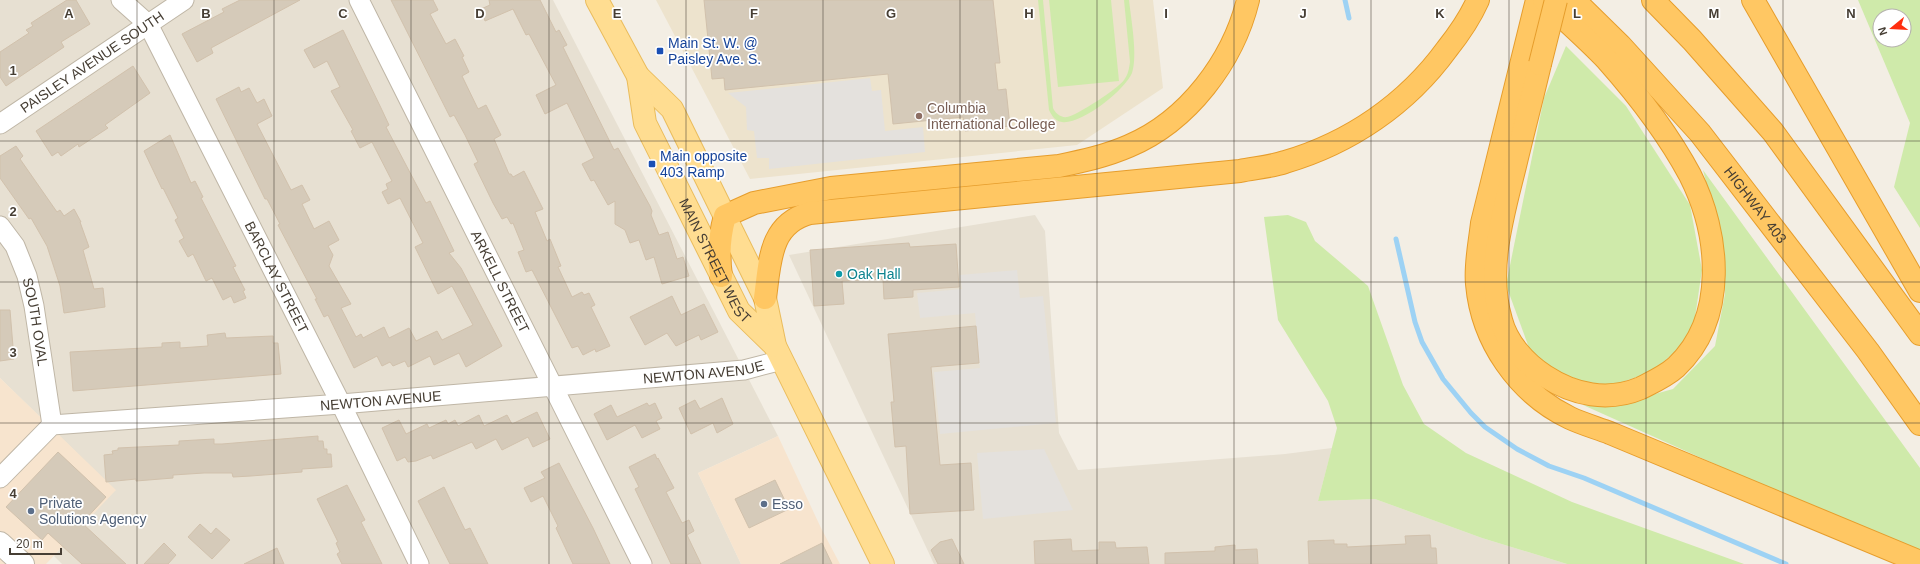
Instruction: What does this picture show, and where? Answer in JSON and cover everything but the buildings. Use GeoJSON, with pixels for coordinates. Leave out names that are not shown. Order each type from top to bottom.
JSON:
{"type":"FeatureCollection","features":[{"type":"Feature","properties":{"kind":"highway"},"geometry":{"type":"LineString","coordinates":[[722,276],[719,258],[720,234],[725,216],[754,203],[831,188],[1059,166],[1095,159],[1130,146],[1162,127],[1191,103],[1213,75],[1232,45],[1248,0]]}},
{"type":"Feature","properties":{"kind":"highway"},"geometry":{"type":"LineString","coordinates":[[766,298],[771,260],[780,232],[791,220],[810,213],[1240,171],[1284,162],[1335,144],[1365,127],[1411,91],[1435,66],[1468,21],[1478,0]]}},
{"type":"Feature","properties":{"kind":"highway"},"geometry":{"type":"LineString","coordinates":[[1537,0],[1531,62],[1500,226],[1496,258],[1496,292],[1501,321],[1515,348],[1533,368],[1557,384],[1583,393],[1609,396],[1634,391],[1655,381],[1675,369],[1691,351],[1705,325],[1713,298],[1714,261],[1707,221],[1690,176],[1645,106],[1606,59],[1544,0]]}},
{"type":"Feature","properties":{"kind":"highway"},"geometry":{"type":"LineString","coordinates":[[1556,0],[1531,62],[1482,223],[1477,283],[1482,315],[1492,342],[1506,364],[1522,385],[1570,417],[1920,562]]}},
{"type":"Feature","properties":{"kind":"highway","name":"HIGHWAY 403"},"geometry":{"type":"LineString","coordinates":[[1574,0],[1620,45],[1700,134],[1868,351],[1920,424]]}},
{"type":"Feature","properties":{"kind":"highway"},"geometry":{"type":"LineString","coordinates":[[1654,0],[1692,40],[1773,132],[1920,334]]}},
{"type":"Feature","properties":{"kind":"highway"},"geometry":{"type":"LineString","coordinates":[[1753,0],[1920,291]]}},
{"type":"Feature","properties":{"kind":"main road","name":"MAIN STREET WEST"},"geometry":{"type":"LineString","coordinates":[[597,0],[638,76],[672,109],[766,298],[779,353],[883,564]]}},
{"type":"Feature","properties":{"kind":"main road","name":"MAIN STREET WEST"},"geometry":{"type":"LineString","coordinates":[[638,76],[645,123],[739,311],[779,353]]}},
{"type":"Feature","properties":{"kind":"street","name":"BARCLAY STREET"},"geometry":{"type":"LineString","coordinates":[[121,0],[148,24],[341,404],[419,564]]}},
{"type":"Feature","properties":{"kind":"street","name":"PAISLEY AVENUE SOUTH"},"geometry":{"type":"LineString","coordinates":[[0,124],[184,0]]}},
{"type":"Feature","properties":{"kind":"street","name":"ARKELL STREET"},"geometry":{"type":"LineString","coordinates":[[359,0],[642,564]]}},
{"type":"Feature","properties":{"kind":"street","name":"SOUTH OVAL"},"geometry":{"type":"LineString","coordinates":[[0,226],[15,246],[27,276],[34,306],[52,425]]}},
{"type":"Feature","properties":{"kind":"street","name":"NEWTON AVENUE"},"geometry":{"type":"LineString","coordinates":[[52,425],[341,404],[744,370],[779,353]]}},
{"type":"Feature","properties":{"kind":"street"},"geometry":{"type":"LineString","coordinates":[[0,478],[52,425]]}},
{"type":"Feature","properties":{"kind":"street"},"geometry":{"type":"LineString","coordinates":[[0,543],[23,564]]}},
{"type":"Feature","properties":{"kind":"shaded area"},"geometry":{"type":"Polygon","coordinates":[[[0,0],[553,0],[778,436],[698,473],[741,564],[62,564],[54,556],[115,490],[0,378],[0,0]]]}},
{"type":"Feature","properties":{"kind":"shaded area","name":"Columbia International College"},"geometry":{"type":"Polygon","coordinates":[[[656,0],[1153,0],[1163,88],[1077,145],[750,179],[656,0]]]}},
{"type":"Feature","properties":{"kind":"shaded area"},"geometry":{"type":"Polygon","coordinates":[[[870,78],[872,91],[881,90],[885,131],[923,127],[925,152],[769,169],[769,158],[757,158],[754,131],[747,130],[746,107],[728,93],[870,78]]]}},
{"type":"Feature","properties":{"kind":"shaded area"},"geometry":{"type":"Polygon","coordinates":[[[1035,215],[1045,231],[1059,433],[1078,470],[1285,454],[1332,448],[1318,501],[1375,499],[1482,538],[1567,564],[934,564],[789,255],[1035,215]]]}},
{"type":"Feature","properties":{"kind":"shaded area"},"geometry":{"type":"Polygon","coordinates":[[[1017,270],[1020,298],[1043,296],[1056,423],[940,434],[934,372],[980,368],[975,313],[920,318],[917,293],[962,289],[960,275],[1017,270]]]}},
{"type":"Feature","properties":{"kind":"shaded area"},"geometry":{"type":"Polygon","coordinates":[[[0,378],[116,490],[46,564],[0,564],[0,378]]]}},
{"type":"Feature","properties":{"kind":"shaded area"},"geometry":{"type":"Polygon","coordinates":[[[778,436],[821,528],[840,564],[741,564],[698,473],[778,436]]]}},
{"type":"Feature","properties":{"kind":"shaded area"},"geometry":{"type":"Polygon","coordinates":[[[1044,449],[1073,510],[983,519],[977,453],[1044,449]]]}},
{"type":"Feature","properties":{"kind":"green space"},"geometry":{"type":"Polygon","coordinates":[[[1038,0],[1043,0],[1053,108],[1058,115],[1067,117],[1079,112],[1097,101],[1124,80],[1129,69],[1130,62],[1124,0],[1129,0],[1134,47],[1134,66],[1132,73],[1128,80],[1112,97],[1102,105],[1080,118],[1070,121],[1057,121],[1049,110],[1038,0]]]}},
{"type":"Feature","properties":{"kind":"green space"},"geometry":{"type":"Polygon","coordinates":[[[1049,0],[1111,0],[1119,81],[1058,87],[1049,0]]]}},
{"type":"Feature","properties":{"kind":"green space"},"geometry":{"type":"Polygon","coordinates":[[[1858,0],[1920,0],[1920,228],[1894,187],[1910,123],[1878,48],[1912,48],[1912,8],[1872,8],[1872,33],[1858,0]]]}},
{"type":"Feature","properties":{"kind":"green space"},"geometry":{"type":"Polygon","coordinates":[[[1566,46],[1626,106],[1690,205],[1702,270],[1694,324],[1678,349],[1652,372],[1613,385],[1585,382],[1558,372],[1532,356],[1506,285],[1544,98],[1566,46]]]}},
{"type":"Feature","properties":{"kind":"green space"},"geometry":{"type":"Polygon","coordinates":[[[1703,170],[1920,468],[1920,556],[1583,405],[1608,407],[1673,389],[1715,346],[1725,294],[1722,245],[1703,170]]]}},
{"type":"Feature","properties":{"kind":"green space"},"geometry":{"type":"Polygon","coordinates":[[[1288,215],[1306,222],[1315,241],[1368,286],[1403,385],[1424,424],[1466,453],[1572,502],[1744,564],[1567,564],[1482,538],[1375,499],[1318,501],[1337,428],[1328,401],[1278,320],[1264,217],[1288,215]]]}},
{"type":"Feature","properties":{"kind":"waterway"},"geometry":{"type":"LineString","coordinates":[[1345,0],[1349,18]]}},
{"type":"Feature","properties":{"kind":"waterway"},"geometry":{"type":"LineString","coordinates":[[1396,239],[1415,322],[1422,342],[1443,379],[1471,413],[1485,427],[1517,449],[1549,466],[1584,478],[1786,564]]}},
{"type":"Feature","properties":{"kind":"place","name":"Main St. W. @ Paisley Ave. S."},"geometry":{"type":"Point","coordinates":[660,51]}},
{"type":"Feature","properties":{"kind":"place","name":"Columbia International College"},"geometry":{"type":"Point","coordinates":[919,116]}},
{"type":"Feature","properties":{"kind":"place","name":"Main opposite 403 Ramp"},"geometry":{"type":"Point","coordinates":[652,164]}},
{"type":"Feature","properties":{"kind":"place","name":"Oak Hall"},"geometry":{"type":"Point","coordinates":[839,274]}},
{"type":"Feature","properties":{"kind":"place","name":"Esso"},"geometry":{"type":"Point","coordinates":[764,504]}},
{"type":"Feature","properties":{"kind":"place","name":"Private Solutions Agency"},"geometry":{"type":"Point","coordinates":[31,511]}}]}
